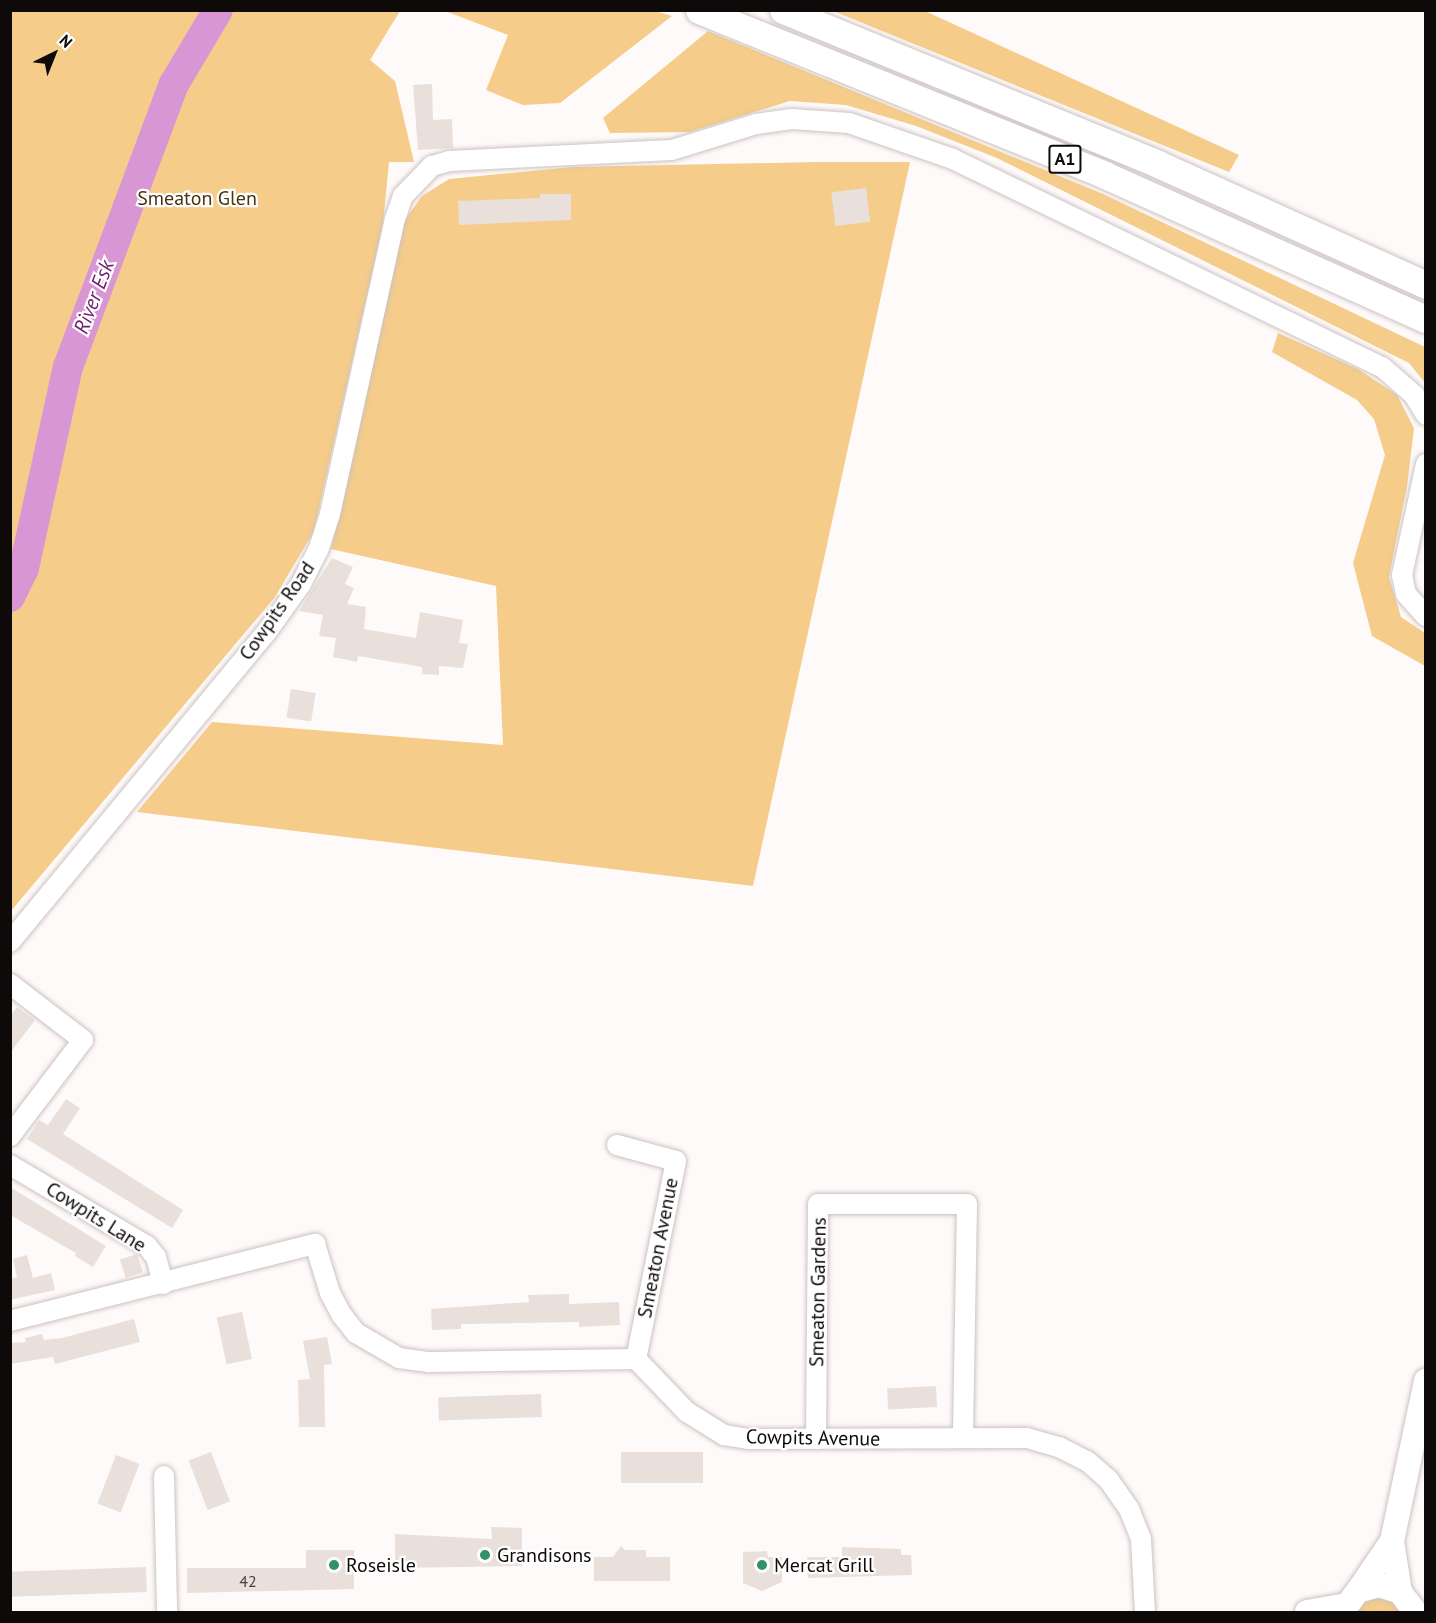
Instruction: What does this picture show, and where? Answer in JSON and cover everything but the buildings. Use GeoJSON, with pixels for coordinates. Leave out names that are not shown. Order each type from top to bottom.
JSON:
{"type":"FeatureCollection","features":[{"type":"Feature","properties":{"kind":"highway","name":"A1"},"geometry":{"type":"LineString","coordinates":[[699,10],[1105,175],[1425,319]]}},
{"type":"Feature","properties":{"kind":"highway","name":"A1"},"geometry":{"type":"LineString","coordinates":[[783,10],[1158,164],[1425,285]]}},
{"type":"Feature","properties":{"kind":"main road"},"geometry":{"type":"LineString","coordinates":[[1348,1603],[1392,1541],[1425,1381]]}},
{"type":"Feature","properties":{"kind":"main road"},"geometry":{"type":"LineString","coordinates":[[1392,1541],[1412,1603]]}},
{"type":"Feature","properties":{"kind":"main road"},"geometry":{"type":"LineString","coordinates":[[1307,1612],[1348,1603],[1379,1585],[1412,1603]]}},
{"type":"Feature","properties":{"kind":"street","name":"Cowpits Road"},"geometry":{"type":"LineString","coordinates":[[10,942],[266,633],[301,584],[330,514],[395,219],[403,196],[417,177],[432,166],[449,161],[672,150],[756,124],[792,119],[849,123],[953,159],[1372,361],[1399,379],[1425,415]]}},
{"type":"Feature","properties":{"kind":"street"},"geometry":{"type":"LineString","coordinates":[[1425,464],[1402,575],[1406,594],[1425,616]]}},
{"type":"Feature","properties":{"kind":"street"},"geometry":{"type":"LineString","coordinates":[[10,984],[83,1040],[10,1136]]}},
{"type":"Feature","properties":{"kind":"street","name":"Smeaton Avenue"},"geometry":{"type":"LineString","coordinates":[[617,1145],[676,1161],[636,1359]]}},
{"type":"Feature","properties":{"kind":"street","name":"Cowpits Lane"},"geometry":{"type":"LineString","coordinates":[[10,1165],[147,1246],[156,1257],[164,1284]]}},
{"type":"Feature","properties":{"kind":"street","name":"Smeaton Gardens"},"geometry":{"type":"LineString","coordinates":[[816,1439],[818,1204],[967,1204],[963,1438]]}},
{"type":"Feature","properties":{"kind":"street"},"geometry":{"type":"LineString","coordinates":[[10,1321],[164,1284],[315,1244],[330,1293],[341,1314],[356,1333],[399,1358],[429,1362],[636,1359]]}},
{"type":"Feature","properties":{"kind":"street","name":"Cowpits Avenue"},"geometry":{"type":"LineString","coordinates":[[636,1359],[687,1412],[724,1435],[748,1439],[1027,1438],[1059,1447],[1088,1461],[1108,1479],[1129,1509],[1141,1539],[1145,1612]]}},
{"type":"Feature","properties":{"kind":"street"},"geometry":{"type":"LineString","coordinates":[[164,1476],[167,1612]]}},
{"type":"Feature","properties":{"kind":"green space","name":"Smeaton Glen"},"geometry":{"type":"Polygon","coordinates":[[[11,11],[400,11],[370,60],[395,81],[414,162],[389,162],[383,224],[314,531],[275,597],[11,911],[11,11]]]}},
{"type":"Feature","properties":{"kind":"green space"},"geometry":{"type":"Polygon","coordinates":[[[445,11],[655,11],[672,16],[560,103],[523,105],[486,90],[508,35],[445,11]]]}},
{"type":"Feature","properties":{"kind":"green space"},"geometry":{"type":"Polygon","coordinates":[[[833,11],[925,11],[1239,155],[1229,172],[833,11]]]}},
{"type":"Feature","properties":{"kind":"green space"},"geometry":{"type":"Polygon","coordinates":[[[708,31],[1103,194],[1425,347],[1425,383],[1409,363],[997,158],[916,126],[846,105],[790,101],[690,132],[610,133],[603,118],[708,31]]]}},
{"type":"Feature","properties":{"kind":"green space"},"geometry":{"type":"Polygon","coordinates":[[[910,162],[753,886],[137,812],[212,722],[503,745],[496,586],[331,549],[402,224],[422,196],[449,179],[572,167],[910,162]]]}},
{"type":"Feature","properties":{"kind":"green space"},"geometry":{"type":"Polygon","coordinates":[[[1278,333],[1358,369],[1397,395],[1414,428],[1407,487],[1389,577],[1401,617],[1425,633],[1425,666],[1372,636],[1353,563],[1385,455],[1374,419],[1357,400],[1272,352],[1278,333]]]}},
{"type":"Feature","properties":{"kind":"green space"},"geometry":{"type":"Polygon","coordinates":[[[1379,1597],[1395,1603],[1402,1612],[1354,1612],[1363,1602],[1379,1597]]]}},
{"type":"Feature","properties":{"kind":"waterway","name":"River Esk"},"geometry":{"type":"LineString","coordinates":[[10,597],[24,568],[68,367],[174,84],[218,10]]}},
{"type":"Feature","properties":{"kind":"place","name":"Grandisons"},"geometry":{"type":"Point","coordinates":[485,1555]}},
{"type":"Feature","properties":{"kind":"place","name":"Roseisle"},"geometry":{"type":"Point","coordinates":[334,1565]}},
{"type":"Feature","properties":{"kind":"place","name":"Mercat Grill"},"geometry":{"type":"Point","coordinates":[762,1565]}}]}
